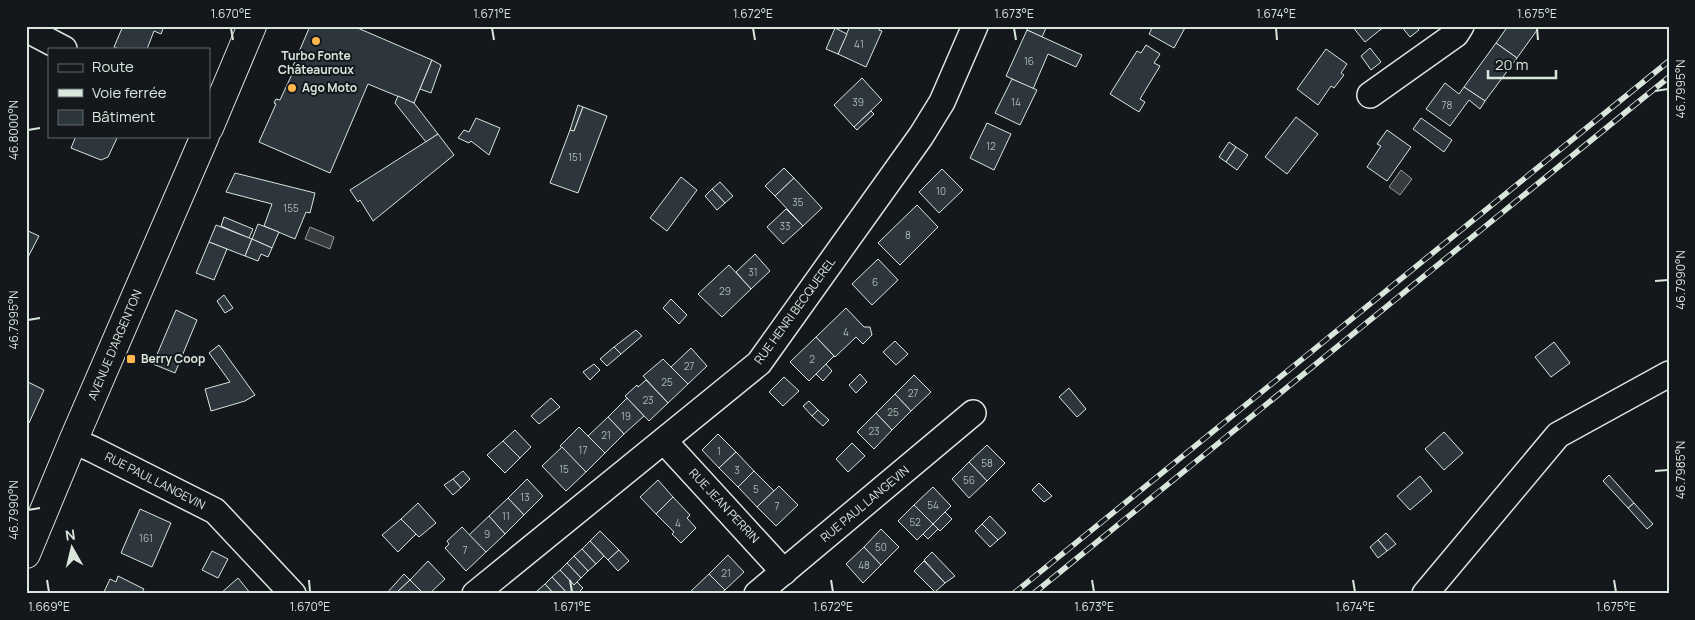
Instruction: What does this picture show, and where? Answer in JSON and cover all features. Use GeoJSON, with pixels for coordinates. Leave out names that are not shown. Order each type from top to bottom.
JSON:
{"type":"FeatureCollection","features":[{"type":"Feature","properties":{"kind":"main road","name":"AVENUE D'ARGENTON"},"geometry":{"type":"LineString","coordinates":[[210,123],[252,26]]}},
{"type":"Feature","properties":{"kind":"main road","name":"AVENUE D'ARGENTON"},"geometry":{"type":"LineString","coordinates":[[26,554],[204,138]]}},
{"type":"Feature","properties":{"kind":"street","name":"RUE HENRI BECQUEREL"},"geometry":{"type":"LineString","coordinates":[[475,594],[759,363],[920,136],[942,102],[975,26]]}},
{"type":"Feature","properties":{"kind":"street"},"geometry":{"type":"LineString","coordinates":[[1370,95],[1456,34],[1461,26]]}},
{"type":"Feature","properties":{"kind":"street"},"geometry":{"type":"LineString","coordinates":[[26,29],[62,48]]}},
{"type":"Feature","properties":{"kind":"street"},"geometry":{"type":"LineString","coordinates":[[1425,594],[1558,435],[1669,374]]}},
{"type":"Feature","properties":{"kind":"street","name":"RUE PAUL LANGEVIN"},"geometry":{"type":"LineString","coordinates":[[757,594],[973,413]]}},
{"type":"Feature","properties":{"kind":"street","name":"RUE PAUL LANGEVIN"},"geometry":{"type":"LineString","coordinates":[[73,441],[215,512],[293,594]]}},
{"type":"Feature","properties":{"kind":"street","name":"RUE JEAN PERRIN"},"geometry":{"type":"LineString","coordinates":[[664,441],[784,572]]}},
{"type":"Feature","properties":{"kind":"shaded area"},"geometry":{"type":"Polygon","coordinates":[[[1401,170],[1412,179],[1400,195],[1389,187],[1401,170]]]}},
{"type":"Feature","properties":{"kind":"shaded area"},"geometry":{"type":"Polygon","coordinates":[[[310,227],[334,237],[330,249],[305,239],[310,227]]]}},
{"type":"Feature","properties":{"kind":"building"},"geometry":{"type":"Polygon","coordinates":[[[123,26],[164,26],[161,34],[154,31],[147,48],[114,47],[123,26]]]}},
{"type":"Feature","properties":{"kind":"building"},"geometry":{"type":"Polygon","coordinates":[[[310,26],[353,26],[432,60],[414,103],[368,84],[330,173],[259,142],[276,104],[274,103],[276,99],[280,100],[293,72],[288,69],[290,66],[293,66],[310,26]]]}},
{"type":"Feature","properties":{"kind":"building"},"geometry":{"type":"Polygon","coordinates":[[[850,26],[880,26],[879,30],[882,31],[866,67],[838,54],[850,26]]]}},
{"type":"Feature","properties":{"kind":"building"},"geometry":{"type":"Polygon","coordinates":[[[1028,26],[1042,26],[1046,28],[1042,37],[1027,30],[1028,26]]]}},
{"type":"Feature","properties":{"kind":"building"},"geometry":{"type":"Polygon","coordinates":[[[1153,26],[1186,26],[1174,48],[1149,34],[1153,26]]]}},
{"type":"Feature","properties":{"kind":"building"},"geometry":{"type":"Polygon","coordinates":[[[1352,26],[1385,26],[1365,42],[1352,26]]]}},
{"type":"Feature","properties":{"kind":"building"},"geometry":{"type":"Polygon","coordinates":[[[1401,26],[1416,26],[1419,30],[1410,37],[1401,26]]]}},
{"type":"Feature","properties":{"kind":"building"},"geometry":{"type":"Polygon","coordinates":[[[1508,26],[1540,26],[1517,58],[1496,43],[1508,26]]]}},
{"type":"Feature","properties":{"kind":"building"},"geometry":{"type":"Polygon","coordinates":[[[835,28],[847,34],[838,54],[826,49],[835,28]]]}},
{"type":"Feature","properties":{"kind":"building"},"geometry":{"type":"Polygon","coordinates":[[[1027,30],[1082,55],[1076,67],[1048,54],[1033,89],[1006,76],[1027,30]]]}},
{"type":"Feature","properties":{"kind":"building"},"geometry":{"type":"Polygon","coordinates":[[[1496,43],[1517,58],[1485,101],[1464,87],[1496,43]]]}},
{"type":"Feature","properties":{"kind":"building"},"geometry":{"type":"Polygon","coordinates":[[[1146,45],[1160,54],[1154,63],[1160,66],[1140,99],[1145,102],[1139,112],[1110,94],[1137,51],[1141,53],[1146,45]]]}},
{"type":"Feature","properties":{"kind":"building"},"geometry":{"type":"Polygon","coordinates":[[[1370,48],[1381,62],[1371,70],[1361,56],[1370,48]]]}},
{"type":"Feature","properties":{"kind":"building"},"geometry":{"type":"Polygon","coordinates":[[[1326,49],[1347,64],[1341,73],[1344,75],[1334,88],[1331,86],[1318,105],[1297,89],[1326,49]]]}},
{"type":"Feature","properties":{"kind":"building"},"geometry":{"type":"Polygon","coordinates":[[[432,60],[441,65],[431,93],[420,89],[432,60]]]}},
{"type":"Feature","properties":{"kind":"building"},"geometry":{"type":"Polygon","coordinates":[[[862,78],[882,100],[854,127],[834,105],[862,78]]]}},
{"type":"Feature","properties":{"kind":"building"},"geometry":{"type":"Polygon","coordinates":[[[1012,79],[1037,90],[1020,125],[995,113],[1012,79]]]}},
{"type":"Feature","properties":{"kind":"building"},"geometry":{"type":"Polygon","coordinates":[[[1445,83],[1459,94],[1464,87],[1485,101],[1480,109],[1469,100],[1450,126],[1426,109],[1445,83]]]}},
{"type":"Feature","properties":{"kind":"building"},"geometry":{"type":"Polygon","coordinates":[[[398,96],[414,103],[438,134],[426,142],[395,103],[398,96]]]}},
{"type":"Feature","properties":{"kind":"building"},"geometry":{"type":"Polygon","coordinates":[[[578,105],[583,107],[574,131],[570,130],[578,105]]]}},
{"type":"Feature","properties":{"kind":"building"},"geometry":{"type":"Polygon","coordinates":[[[583,107],[607,116],[578,193],[550,183],[570,130],[574,131],[583,107]]]}},
{"type":"Feature","properties":{"kind":"building"},"geometry":{"type":"Polygon","coordinates":[[[871,111],[874,114],[857,130],[854,127],[871,111]]]}},
{"type":"Feature","properties":{"kind":"building"},"geometry":{"type":"Polygon","coordinates":[[[1296,117],[1318,134],[1287,174],[1265,157],[1296,117]]]}},
{"type":"Feature","properties":{"kind":"building"},"geometry":{"type":"Polygon","coordinates":[[[476,118],[500,128],[489,155],[471,141],[469,143],[458,138],[464,130],[469,132],[476,118]]]}},
{"type":"Feature","properties":{"kind":"building"},"geometry":{"type":"Polygon","coordinates":[[[1421,118],[1452,140],[1444,152],[1413,129],[1421,118]]]}},
{"type":"Feature","properties":{"kind":"building"},"geometry":{"type":"Polygon","coordinates":[[[987,123],[1011,134],[994,170],[970,158],[987,123]]]}},
{"type":"Feature","properties":{"kind":"building"},"geometry":{"type":"Polygon","coordinates":[[[1387,130],[1411,147],[1387,181],[1367,167],[1381,146],[1377,144],[1387,130]]]}},
{"type":"Feature","properties":{"kind":"building"},"geometry":{"type":"Polygon","coordinates":[[[438,134],[454,155],[373,221],[360,200],[358,202],[350,190],[438,134]]]}},
{"type":"Feature","properties":{"kind":"building"},"geometry":{"type":"Polygon","coordinates":[[[75,138],[117,138],[108,157],[101,160],[71,148],[75,138]]]}},
{"type":"Feature","properties":{"kind":"building"},"geometry":{"type":"Polygon","coordinates":[[[1229,142],[1236,147],[1226,162],[1219,157],[1229,142]]]}},
{"type":"Feature","properties":{"kind":"building"},"geometry":{"type":"Polygon","coordinates":[[[1236,147],[1248,155],[1237,170],[1226,162],[1236,147]]]}},
{"type":"Feature","properties":{"kind":"building"},"geometry":{"type":"Polygon","coordinates":[[[784,168],[794,178],[775,196],[765,186],[784,168]]]}},
{"type":"Feature","properties":{"kind":"building"},"geometry":{"type":"Polygon","coordinates":[[[942,169],[963,190],[939,213],[919,192],[942,169]]]}},
{"type":"Feature","properties":{"kind":"building"},"geometry":{"type":"Polygon","coordinates":[[[235,173],[315,193],[310,213],[306,212],[295,239],[264,226],[272,204],[226,192],[235,173]]]}},
{"type":"Feature","properties":{"kind":"building"},"geometry":{"type":"Polygon","coordinates":[[[681,177],[697,190],[667,231],[650,218],[681,177]]]}},
{"type":"Feature","properties":{"kind":"building"},"geometry":{"type":"Polygon","coordinates":[[[794,178],[822,208],[803,226],[775,196],[794,178]]]}},
{"type":"Feature","properties":{"kind":"building"},"geometry":{"type":"Polygon","coordinates":[[[720,182],[733,196],[725,203],[712,189],[720,182]]]}},
{"type":"Feature","properties":{"kind":"building"},"geometry":{"type":"Polygon","coordinates":[[[712,189],[725,203],[717,210],[705,196],[712,189]]]}},
{"type":"Feature","properties":{"kind":"building"},"geometry":{"type":"Polygon","coordinates":[[[917,205],[938,227],[900,265],[878,243],[917,205]]]}},
{"type":"Feature","properties":{"kind":"building"},"geometry":{"type":"Polygon","coordinates":[[[786,209],[803,226],[783,244],[767,227],[786,209]]]}},
{"type":"Feature","properties":{"kind":"building"},"geometry":{"type":"Polygon","coordinates":[[[224,217],[253,229],[249,238],[221,226],[224,217]]]}},
{"type":"Feature","properties":{"kind":"building"},"geometry":{"type":"Polygon","coordinates":[[[258,224],[279,232],[272,248],[252,239],[258,224]]]}},
{"type":"Feature","properties":{"kind":"building"},"geometry":{"type":"Polygon","coordinates":[[[216,225],[252,239],[245,256],[209,242],[216,225]]]}},
{"type":"Feature","properties":{"kind":"building"},"geometry":{"type":"Polygon","coordinates":[[[26,230],[39,236],[26,261],[26,230]]]}},
{"type":"Feature","properties":{"kind":"building"},"geometry":{"type":"Polygon","coordinates":[[[252,239],[272,248],[268,257],[261,254],[258,261],[245,256],[252,239]]]}},
{"type":"Feature","properties":{"kind":"building"},"geometry":{"type":"Polygon","coordinates":[[[209,242],[227,249],[214,280],[196,273],[209,242]]]}},
{"type":"Feature","properties":{"kind":"building"},"geometry":{"type":"Polygon","coordinates":[[[755,254],[770,271],[751,289],[736,272],[755,254]]]}},
{"type":"Feature","properties":{"kind":"building"},"geometry":{"type":"Polygon","coordinates":[[[878,259],[898,280],[872,305],[852,284],[878,259]]]}},
{"type":"Feature","properties":{"kind":"building"},"geometry":{"type":"Polygon","coordinates":[[[729,265],[751,289],[722,317],[698,294],[729,265]]]}},
{"type":"Feature","properties":{"kind":"building"},"geometry":{"type":"Polygon","coordinates":[[[224,295],[233,308],[225,313],[217,301],[224,295]]]}},
{"type":"Feature","properties":{"kind":"building"},"geometry":{"type":"Polygon","coordinates":[[[671,299],[687,315],[679,324],[663,308],[671,299]]]}},
{"type":"Feature","properties":{"kind":"building"},"geometry":{"type":"Polygon","coordinates":[[[846,308],[864,327],[870,327],[872,335],[863,344],[856,337],[835,357],[816,337],[846,308]]]}},
{"type":"Feature","properties":{"kind":"building"},"geometry":{"type":"Polygon","coordinates":[[[176,310],[197,320],[175,373],[153,364],[176,310]]]}},
{"type":"Feature","properties":{"kind":"building"},"geometry":{"type":"Polygon","coordinates":[[[636,330],[642,336],[621,354],[614,347],[636,330]]]}},
{"type":"Feature","properties":{"kind":"building"},"geometry":{"type":"Polygon","coordinates":[[[816,337],[834,356],[809,381],[790,362],[816,337]]]}},
{"type":"Feature","properties":{"kind":"building"},"geometry":{"type":"Polygon","coordinates":[[[895,341],[908,354],[896,365],[883,352],[895,341]]]}},
{"type":"Feature","properties":{"kind":"building"},"geometry":{"type":"Polygon","coordinates":[[[1554,342],[1570,363],[1551,377],[1535,357],[1554,342]]]}},
{"type":"Feature","properties":{"kind":"building"},"geometry":{"type":"Polygon","coordinates":[[[219,345],[255,395],[245,401],[211,411],[205,389],[230,382],[209,353],[219,345]]]}},
{"type":"Feature","properties":{"kind":"building"},"geometry":{"type":"Polygon","coordinates":[[[614,347],[621,354],[607,366],[600,359],[614,347]]]}},
{"type":"Feature","properties":{"kind":"building"},"geometry":{"type":"Polygon","coordinates":[[[691,348],[707,366],[688,384],[671,367],[691,348]]]}},
{"type":"Feature","properties":{"kind":"building"},"geometry":{"type":"Polygon","coordinates":[[[663,359],[688,384],[668,403],[643,376],[663,359]]]}},
{"type":"Feature","properties":{"kind":"building"},"geometry":{"type":"Polygon","coordinates":[[[594,364],[600,370],[590,380],[583,372],[594,364]]]}},
{"type":"Feature","properties":{"kind":"building"},"geometry":{"type":"Polygon","coordinates":[[[826,364],[832,371],[823,381],[816,374],[826,364]]]}},
{"type":"Feature","properties":{"kind":"building"},"geometry":{"type":"Polygon","coordinates":[[[860,374],[867,382],[856,393],[849,385],[860,374]]]}},
{"type":"Feature","properties":{"kind":"building"},"geometry":{"type":"Polygon","coordinates":[[[914,375],[931,392],[911,411],[895,394],[914,375]]]}},
{"type":"Feature","properties":{"kind":"building"},"geometry":{"type":"Polygon","coordinates":[[[784,377],[799,391],[783,406],[769,392],[784,377]]]}},
{"type":"Feature","properties":{"kind":"building"},"geometry":{"type":"Polygon","coordinates":[[[646,380],[668,403],[649,421],[625,396],[646,380]]]}},
{"type":"Feature","properties":{"kind":"building"},"geometry":{"type":"Polygon","coordinates":[[[26,381],[44,390],[29,423],[26,421],[26,381]]]}},
{"type":"Feature","properties":{"kind":"building"},"geometry":{"type":"Polygon","coordinates":[[[1069,388],[1086,409],[1077,417],[1059,397],[1069,388]]]}},
{"type":"Feature","properties":{"kind":"building"},"geometry":{"type":"Polygon","coordinates":[[[895,394],[911,411],[892,430],[876,413],[895,394]]]}},
{"type":"Feature","properties":{"kind":"building"},"geometry":{"type":"Polygon","coordinates":[[[551,398],[560,407],[539,424],[531,416],[551,398]]]}},
{"type":"Feature","properties":{"kind":"building"},"geometry":{"type":"Polygon","coordinates":[[[627,398],[644,416],[624,434],[608,417],[627,398]]]}},
{"type":"Feature","properties":{"kind":"building"},"geometry":{"type":"Polygon","coordinates":[[[809,401],[818,410],[812,416],[803,406],[809,401]]]}},
{"type":"Feature","properties":{"kind":"building"},"geometry":{"type":"Polygon","coordinates":[[[818,410],[829,420],[823,426],[812,416],[818,410]]]}},
{"type":"Feature","properties":{"kind":"building"},"geometry":{"type":"Polygon","coordinates":[[[876,413],[892,430],[874,449],[857,432],[876,413]]]}},
{"type":"Feature","properties":{"kind":"building"},"geometry":{"type":"Polygon","coordinates":[[[608,417],[624,434],[605,453],[588,436],[608,417]]]}},
{"type":"Feature","properties":{"kind":"building"},"geometry":{"type":"Polygon","coordinates":[[[579,427],[605,453],[586,472],[560,446],[579,427]]]}},
{"type":"Feature","properties":{"kind":"building"},"geometry":{"type":"Polygon","coordinates":[[[515,430],[531,447],[520,458],[503,441],[515,430]]]}},
{"type":"Feature","properties":{"kind":"building"},"geometry":{"type":"Polygon","coordinates":[[[1444,432],[1463,453],[1444,470],[1425,449],[1444,432]]]}},
{"type":"Feature","properties":{"kind":"building"},"geometry":{"type":"Polygon","coordinates":[[[718,434],[736,452],[719,468],[702,450],[718,434]]]}},
{"type":"Feature","properties":{"kind":"building"},"geometry":{"type":"Polygon","coordinates":[[[503,441],[520,458],[505,473],[487,455],[503,441]]]}},
{"type":"Feature","properties":{"kind":"building"},"geometry":{"type":"Polygon","coordinates":[[[852,443],[865,456],[848,472],[836,459],[852,443]]]}},
{"type":"Feature","properties":{"kind":"building"},"geometry":{"type":"Polygon","coordinates":[[[987,445],[1005,463],[987,481],[969,462],[987,445]]]}},
{"type":"Feature","properties":{"kind":"building"},"geometry":{"type":"Polygon","coordinates":[[[562,447],[586,472],[566,491],[542,466],[562,447]]]}},
{"type":"Feature","properties":{"kind":"building"},"geometry":{"type":"Polygon","coordinates":[[[736,452],[754,471],[738,487],[719,468],[736,452]]]}},
{"type":"Feature","properties":{"kind":"building"},"geometry":{"type":"Polygon","coordinates":[[[969,462],[987,481],[969,498],[952,479],[969,462]]]}},
{"type":"Feature","properties":{"kind":"building"},"geometry":{"type":"Polygon","coordinates":[[[463,471],[470,479],[461,488],[453,479],[463,471]]]}},
{"type":"Feature","properties":{"kind":"building"},"geometry":{"type":"Polygon","coordinates":[[[754,471],[774,491],[757,507],[738,487],[754,471]]]}},
{"type":"Feature","properties":{"kind":"building"},"geometry":{"type":"Polygon","coordinates":[[[1609,475],[1634,503],[1628,508],[1603,481],[1609,475]]]}},
{"type":"Feature","properties":{"kind":"building"},"geometry":{"type":"Polygon","coordinates":[[[1420,476],[1432,491],[1410,510],[1397,496],[1420,476]]]}},
{"type":"Feature","properties":{"kind":"building"},"geometry":{"type":"Polygon","coordinates":[[[453,479],[461,488],[453,495],[444,485],[453,479]]]}},
{"type":"Feature","properties":{"kind":"building"},"geometry":{"type":"Polygon","coordinates":[[[527,479],[543,496],[524,515],[508,498],[527,479]]]}},
{"type":"Feature","properties":{"kind":"building"},"geometry":{"type":"Polygon","coordinates":[[[658,480],[673,497],[656,514],[640,497],[658,480]]]}},
{"type":"Feature","properties":{"kind":"building"},"geometry":{"type":"Polygon","coordinates":[[[1039,483],[1052,496],[1044,502],[1032,490],[1039,483]]]}},
{"type":"Feature","properties":{"kind":"building"},"geometry":{"type":"Polygon","coordinates":[[[779,486],[798,505],[776,526],[757,507],[779,486]]]}},
{"type":"Feature","properties":{"kind":"building"},"geometry":{"type":"Polygon","coordinates":[[[933,487],[951,506],[933,524],[914,505],[933,487]]]}},
{"type":"Feature","properties":{"kind":"building"},"geometry":{"type":"Polygon","coordinates":[[[673,497],[690,515],[687,518],[696,528],[681,543],[672,534],[674,532],[656,514],[673,497]]]}},
{"type":"Feature","properties":{"kind":"building"},"geometry":{"type":"Polygon","coordinates":[[[508,498],[524,515],[505,534],[489,516],[508,498]]]}},
{"type":"Feature","properties":{"kind":"building"},"geometry":{"type":"Polygon","coordinates":[[[418,503],[436,523],[419,537],[401,519],[418,503]]]}},
{"type":"Feature","properties":{"kind":"building"},"geometry":{"type":"Polygon","coordinates":[[[1634,503],[1653,524],[1647,529],[1628,508],[1634,503]]]}},
{"type":"Feature","properties":{"kind":"building"},"geometry":{"type":"Polygon","coordinates":[[[914,505],[933,524],[917,540],[898,521],[914,505]]]}},
{"type":"Feature","properties":{"kind":"building"},"geometry":{"type":"Polygon","coordinates":[[[140,509],[171,523],[152,567],[121,553],[140,509]]]}},
{"type":"Feature","properties":{"kind":"building"},"geometry":{"type":"Polygon","coordinates":[[[945,512],[952,519],[940,531],[933,524],[945,512]]]}},
{"type":"Feature","properties":{"kind":"building"},"geometry":{"type":"Polygon","coordinates":[[[489,516],[505,534],[486,552],[469,535],[489,516]]]}},
{"type":"Feature","properties":{"kind":"building"},"geometry":{"type":"Polygon","coordinates":[[[990,516],[1006,533],[998,540],[982,524],[990,516]]]}},
{"type":"Feature","properties":{"kind":"building"},"geometry":{"type":"Polygon","coordinates":[[[401,519],[416,534],[398,552],[382,535],[401,519]]]}},
{"type":"Feature","properties":{"kind":"building"},"geometry":{"type":"Polygon","coordinates":[[[933,524],[938,529],[928,539],[923,534],[933,524]]]}},
{"type":"Feature","properties":{"kind":"building"},"geometry":{"type":"Polygon","coordinates":[[[982,524],[998,540],[990,547],[975,531],[982,524]]]}},
{"type":"Feature","properties":{"kind":"building"},"geometry":{"type":"Polygon","coordinates":[[[462,527],[486,552],[466,571],[445,548],[449,544],[447,541],[462,527]]]}},
{"type":"Feature","properties":{"kind":"building"},"geometry":{"type":"Polygon","coordinates":[[[881,529],[899,547],[881,565],[864,547],[881,529]]]}},
{"type":"Feature","properties":{"kind":"building"},"geometry":{"type":"Polygon","coordinates":[[[600,531],[619,550],[608,560],[590,541],[600,531]]]}},
{"type":"Feature","properties":{"kind":"building"},"geometry":{"type":"Polygon","coordinates":[[[1386,533],[1396,544],[1387,551],[1378,540],[1386,533]]]}},
{"type":"Feature","properties":{"kind":"building"},"geometry":{"type":"Polygon","coordinates":[[[1378,540],[1387,551],[1378,558],[1370,547],[1378,540]]]}},
{"type":"Feature","properties":{"kind":"building"},"geometry":{"type":"Polygon","coordinates":[[[590,541],[604,556],[596,564],[582,549],[590,541]]]}},
{"type":"Feature","properties":{"kind":"building"},"geometry":{"type":"Polygon","coordinates":[[[864,547],[881,565],[863,583],[846,564],[864,547]]]}},
{"type":"Feature","properties":{"kind":"building"},"geometry":{"type":"Polygon","coordinates":[[[582,549],[596,564],[588,571],[574,556],[582,549]]]}},
{"type":"Feature","properties":{"kind":"building"},"geometry":{"type":"Polygon","coordinates":[[[619,550],[629,561],[618,571],[608,560],[619,550]]]}},
{"type":"Feature","properties":{"kind":"building"},"geometry":{"type":"Polygon","coordinates":[[[212,551],[228,559],[218,578],[202,570],[212,551]]]}},
{"type":"Feature","properties":{"kind":"building"},"geometry":{"type":"Polygon","coordinates":[[[932,552],[955,576],[945,583],[924,560],[932,552]]]}},
{"type":"Feature","properties":{"kind":"building"},"geometry":{"type":"Polygon","coordinates":[[[728,555],[744,572],[725,590],[709,574],[728,555]]]}},
{"type":"Feature","properties":{"kind":"building"},"geometry":{"type":"Polygon","coordinates":[[[574,556],[588,571],[581,578],[567,563],[574,556]]]}},
{"type":"Feature","properties":{"kind":"building"},"geometry":{"type":"Polygon","coordinates":[[[428,561],[445,579],[429,594],[424,594],[410,580],[428,561]]]}},
{"type":"Feature","properties":{"kind":"building"},"geometry":{"type":"Polygon","coordinates":[[[924,561],[945,583],[935,592],[914,571],[924,561]]]}},
{"type":"Feature","properties":{"kind":"building"},"geometry":{"type":"Polygon","coordinates":[[[567,563],[581,578],[574,585],[560,570],[567,563]]]}},
{"type":"Feature","properties":{"kind":"building"},"geometry":{"type":"Polygon","coordinates":[[[560,570],[574,585],[577,582],[583,588],[577,594],[567,593],[552,577],[560,570]]]}},
{"type":"Feature","properties":{"kind":"building"},"geometry":{"type":"Polygon","coordinates":[[[404,574],[410,580],[395,594],[386,594],[404,574]]]}},
{"type":"Feature","properties":{"kind":"building"},"geometry":{"type":"Polygon","coordinates":[[[709,574],[725,590],[720,594],[692,594],[690,592],[709,574]]]}},
{"type":"Feature","properties":{"kind":"building"},"geometry":{"type":"Polygon","coordinates":[[[118,576],[144,589],[141,594],[103,594],[110,579],[116,582],[118,576]]]}},
{"type":"Feature","properties":{"kind":"building"},"geometry":{"type":"Polygon","coordinates":[[[552,577],[567,593],[554,594],[545,584],[552,577]]]}},
{"type":"Feature","properties":{"kind":"building"},"geometry":{"type":"Polygon","coordinates":[[[238,578],[251,594],[220,594],[238,578]]]}},
{"type":"Feature","properties":{"kind":"building"},"geometry":{"type":"Polygon","coordinates":[[[410,580],[424,594],[395,594],[410,580]]]}},
{"type":"Feature","properties":{"kind":"building"},"geometry":{"type":"Polygon","coordinates":[[[545,584],[554,594],[539,594],[537,591],[545,584]]]}},
{"type":"Feature","properties":{"kind":"railway"},"geometry":{"type":"LineString","coordinates":[[1013,594],[1669,61]]}},
{"type":"Feature","properties":{"kind":"railway"},"geometry":{"type":"LineString","coordinates":[[1033,594],[1669,77]]}},
{"type":"Feature","properties":{"kind":"place","name":"Turbo Fonte Châteauroux"},"geometry":{"type":"Point","coordinates":[316,41]}},
{"type":"Feature","properties":{"kind":"place","name":"Ago Moto"},"geometry":{"type":"Point","coordinates":[292,88]}},
{"type":"Feature","properties":{"kind":"place","name":"Berry Coop"},"geometry":{"type":"Point","coordinates":[131,359]}}]}
